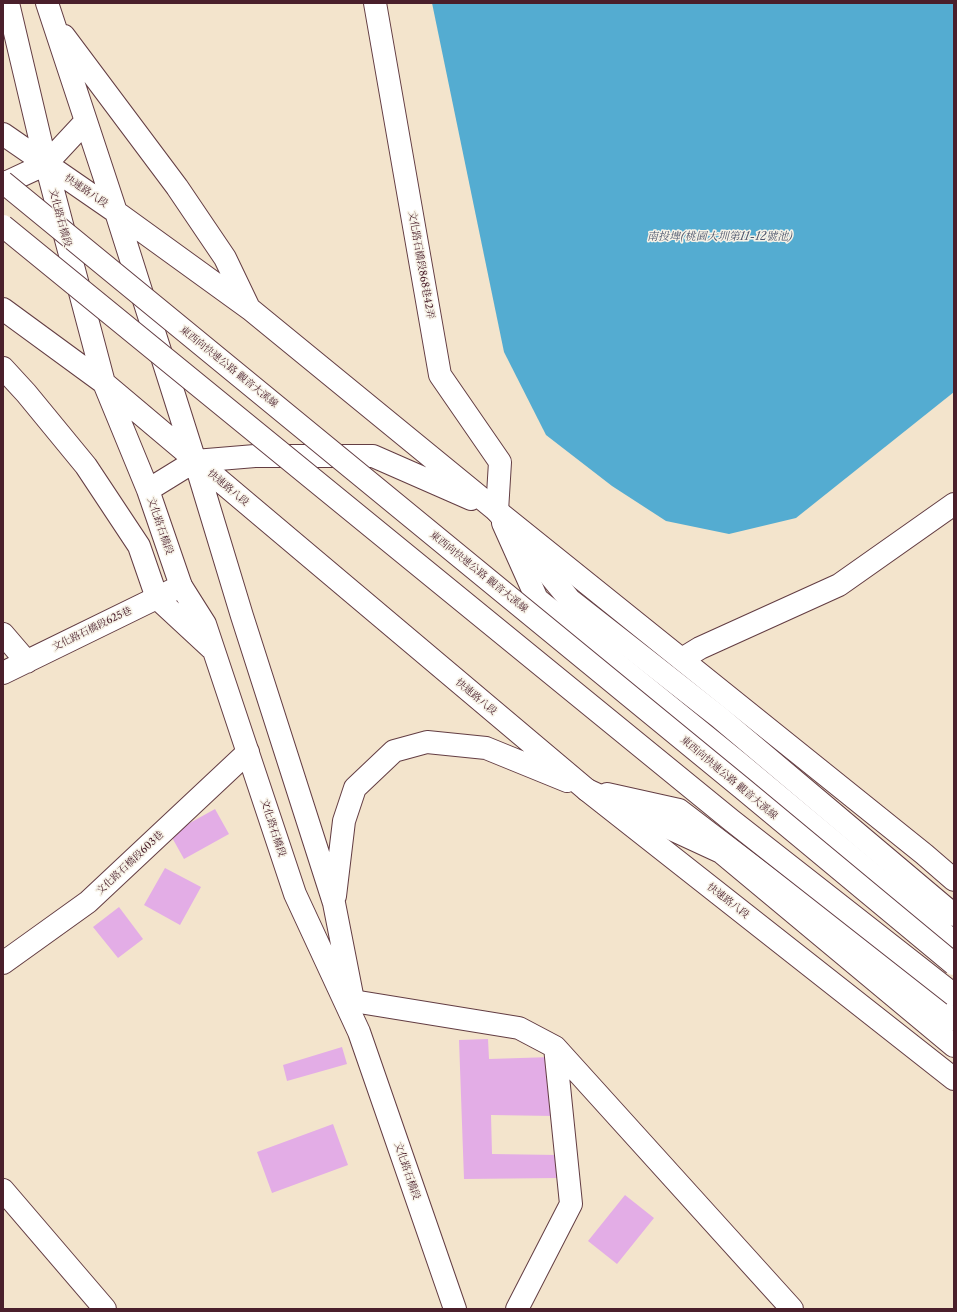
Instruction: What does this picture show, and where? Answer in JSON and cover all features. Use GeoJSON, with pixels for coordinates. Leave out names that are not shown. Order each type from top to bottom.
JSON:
{"type":"FeatureCollection","features":[{"type":"Feature","properties":{"kind":"main road","name":"文化路石橋段"},"geometry":{"type":"LineString","coordinates":[[8,3],[46,164],[104,383],[148,490],[181,586],[205,624],[295,894],[359,1032],[454,1309]]}},
{"type":"Feature","properties":{"kind":"main road","name":"文化路石橋段868巷42弄"},"geometry":{"type":"LineString","coordinates":[[375,3],[440,375],[500,462],[497,511]]}},
{"type":"Feature","properties":{"kind":"main road","name":"文化路石橋段"},"geometry":{"type":"LineString","coordinates":[[50,12],[116,212],[195,461],[242,616],[334,903],[359,1032]]}},
{"type":"Feature","properties":{"kind":"main road"},"geometry":{"type":"LineString","coordinates":[[50,12],[177,187],[225,258],[250,309]]}},
{"type":"Feature","properties":{"kind":"main road"},"geometry":{"type":"LineString","coordinates":[[3,183],[46,164],[86,121]]}},
{"type":"Feature","properties":{"kind":"main road","name":"快速路八段"},"geometry":{"type":"LineString","coordinates":[[3,134],[116,212],[250,309],[497,511],[924,854],[954,880]]}},
{"type":"Feature","properties":{"kind":"main road","name":"東西向快速公路 觀音大溪線"},"geometry":{"type":"LineString","coordinates":[[3,183],[736,783],[954,964]]}},
{"type":"Feature","properties":{"kind":"main road"},"geometry":{"type":"LineString","coordinates":[[3,226],[719,810],[954,995]]}},
{"type":"Feature","properties":{"kind":"main road","name":"快速路八段"},"geometry":{"type":"LineString","coordinates":[[3,309],[104,383],[587,790],[954,1078]]}},
{"type":"Feature","properties":{"kind":"main road"},"geometry":{"type":"LineString","coordinates":[[3,368],[26,393],[86,466],[139,546],[157,598],[214,651]]}},
{"type":"Feature","properties":{"kind":"main road"},"geometry":{"type":"LineString","coordinates":[[148,490],[195,461],[255,456],[373,456],[497,511],[570,600],[719,717],[954,915]]}},
{"type":"Feature","properties":{"kind":"main road"},"geometry":{"type":"LineString","coordinates":[[682,659],[700,648],[839,586],[954,504]]}},
{"type":"Feature","properties":{"kind":"main road"},"geometry":{"type":"LineString","coordinates":[[497,511],[537,599],[739,763],[954,942]]}},
{"type":"Feature","properties":{"kind":"main road","name":"文化路石橋段625巷"},"geometry":{"type":"LineString","coordinates":[[3,673],[181,586]]}},
{"type":"Feature","properties":{"kind":"main road"},"geometry":{"type":"LineString","coordinates":[[3,634],[27,662]]}},
{"type":"Feature","properties":{"kind":"main road"},"geometry":{"type":"LineString","coordinates":[[334,903],[344,821],[355,788],[394,751],[427,742],[486,748],[587,790],[721,852],[954,1046]]}},
{"type":"Feature","properties":{"kind":"main road","name":"文化路石橋段603巷"},"geometry":{"type":"LineString","coordinates":[[3,963],[88,902],[248,752]]}},
{"type":"Feature","properties":{"kind":"main road"},"geometry":{"type":"LineString","coordinates":[[587,790],[679,810],[954,1020]]}},
{"type":"Feature","properties":{"kind":"main road"},"geometry":{"type":"LineString","coordinates":[[353,1001],[519,1028],[555,1047],[792,1309]]}},
{"type":"Feature","properties":{"kind":"main road"},"geometry":{"type":"LineString","coordinates":[[517,1309],[571,1204],[555,1047]]}},
{"type":"Feature","properties":{"kind":"main road"},"geometry":{"type":"LineString","coordinates":[[3,1190],[105,1309]]}},
{"type":"Feature","properties":{"kind":"water","name":"南投埤(桃園大圳第11-12號池)"},"geometry":{"type":"Polygon","coordinates":[[[432,3],[954,3],[954,392],[796,518],[729,534],[666,521],[612,486],[546,435],[504,352],[432,3]]]}},
{"type":"Feature","properties":{"kind":"building"},"geometry":{"type":"Polygon","coordinates":[[[215,809],[229,834],[184,859],[170,834],[215,809]]]}},
{"type":"Feature","properties":{"kind":"building"},"geometry":{"type":"Polygon","coordinates":[[[165,868],[201,887],[180,925],[144,905],[165,868]]]}},
{"type":"Feature","properties":{"kind":"building"},"geometry":{"type":"Polygon","coordinates":[[[119,907],[143,939],[118,958],[93,927],[119,907]]]}},
{"type":"Feature","properties":{"kind":"building"},"geometry":{"type":"Polygon","coordinates":[[[488,1039],[489,1059],[552,1057],[554,1116],[491,1115],[492,1154],[557,1155],[558,1178],[464,1179],[459,1040],[488,1039]]]}},
{"type":"Feature","properties":{"kind":"building"},"geometry":{"type":"Polygon","coordinates":[[[342,1047],[347,1064],[287,1081],[283,1065],[342,1047]]]}},
{"type":"Feature","properties":{"kind":"building"},"geometry":{"type":"Polygon","coordinates":[[[333,1124],[348,1165],[272,1193],[257,1152],[333,1124]]]}},
{"type":"Feature","properties":{"kind":"building"},"geometry":{"type":"Polygon","coordinates":[[[625,1195],[654,1218],[617,1264],[588,1241],[625,1195]]]}}]}
